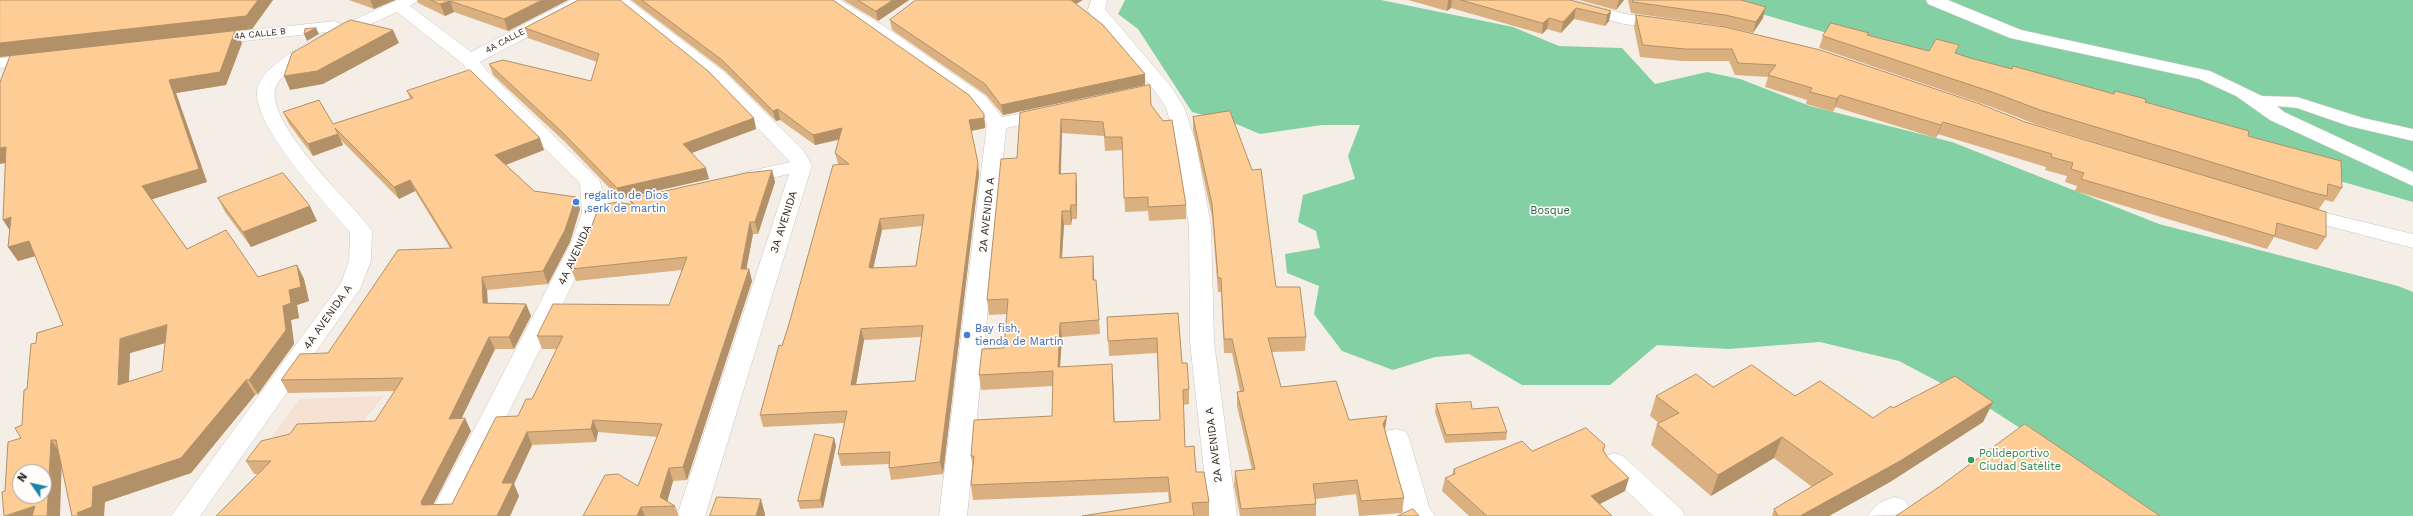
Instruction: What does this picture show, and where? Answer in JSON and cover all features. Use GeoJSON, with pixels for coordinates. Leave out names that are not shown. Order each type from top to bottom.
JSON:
{"type":"FeatureCollection","features":[{"type":"Feature","properties":{"kind":"street","name":"4A CALLE"},"geometry":{"type":"LineString","coordinates":[[470,60],[584,0]]}},
{"type":"Feature","properties":{"kind":"street"},"geometry":{"type":"LineString","coordinates":[[618,0],[718,76],[796,154],[802,165],[725,182]]}},
{"type":"Feature","properties":{"kind":"street"},"geometry":{"type":"LineString","coordinates":[[828,0],[884,26],[978,100],[997,124],[1063,110]]}},
{"type":"Feature","properties":{"kind":"street"},"geometry":{"type":"LineString","coordinates":[[1554,0],[1624,18],[1684,26]]}},
{"type":"Feature","properties":{"kind":"street"},"geometry":{"type":"LineString","coordinates":[[1934,0],[2016,34],[2204,75],[2259,102],[2277,116],[2413,180]]}},
{"type":"Feature","properties":{"kind":"street","name":"4A AVENIDA"},"geometry":{"type":"LineString","coordinates":[[405,3],[470,60],[480,75],[590,181],[594,195],[594,213],[582,243],[443,516]]}},
{"type":"Feature","properties":{"kind":"street"},"geometry":{"type":"LineString","coordinates":[[354,24],[405,3]]}},
{"type":"Feature","properties":{"kind":"street","name":"2A AVENIDA A"},"geometry":{"type":"LineString","coordinates":[[1101,9],[1126,43],[1163,88],[1175,107],[1186,143],[1200,226],[1202,342],[1223,516]]}},
{"type":"Feature","properties":{"kind":"street","name":"4A CALLE B"},"geometry":{"type":"LineString","coordinates":[[189,42],[354,24]]}},
{"type":"Feature","properties":{"kind":"street","name":"4A AVENIDA A"},"geometry":{"type":"LineString","coordinates":[[184,516],[352,284],[360,261],[361,231],[290,146],[270,115],[266,89],[273,76],[298,57],[354,24]]}},
{"type":"Feature","properties":{"kind":"street"},"geometry":{"type":"LineString","coordinates":[[2,83],[4,63],[56,57]]}},
{"type":"Feature","properties":{"kind":"street"},"geometry":{"type":"LineString","coordinates":[[1140,93],[1163,88]]}},
{"type":"Feature","properties":{"kind":"street"},"geometry":{"type":"LineString","coordinates":[[2259,102],[2274,99],[2296,101],[2357,122],[2413,135]]}},
{"type":"Feature","properties":{"kind":"street","name":"2A AVENIDA A"},"geometry":{"type":"LineString","coordinates":[[953,516],[997,124]]}},
{"type":"Feature","properties":{"kind":"street","name":"3A AVENIDA"},"geometry":{"type":"LineString","coordinates":[[691,516],[802,165]]}},
{"type":"Feature","properties":{"kind":"street"},"geometry":{"type":"LineString","coordinates":[[594,213],[615,207]]}},
{"type":"Feature","properties":{"kind":"street"},"geometry":{"type":"LineString","coordinates":[[2280,207],[2413,241]]}},
{"type":"Feature","properties":{"kind":"street"},"geometry":{"type":"LineString","coordinates":[[1396,438],[1417,511],[1421,516]]}},
{"type":"Feature","properties":{"kind":"street"},"geometry":{"type":"LineString","coordinates":[[1614,463],[1671,516]]}},
{"type":"Feature","properties":{"kind":"shaded area"},"geometry":{"type":"Polygon","coordinates":[[[384,396],[351,436],[270,439],[300,399],[384,396]]]}},
{"type":"Feature","properties":{"kind":"green space","name":"Bosque"},"geometry":{"type":"Polygon","coordinates":[[[1125,0],[1381,0],[1513,27],[1559,46],[1622,48],[1655,84],[1707,72],[1740,79],[1810,106],[1952,142],[2159,224],[2398,286],[2413,292],[2413,516],[2157,516],[1992,410],[1899,361],[1820,342],[1728,349],[1657,345],[1610,385],[1522,385],[1469,354],[1435,357],[1393,370],[1342,351],[1314,314],[1319,286],[1287,273],[1285,254],[1320,248],[1316,231],[1298,222],[1303,195],[1355,179],[1348,156],[1360,125],[1322,125],[1260,134],[1234,123],[1192,112],[1138,29],[1118,14],[1125,0]]]}},
{"type":"Feature","properties":{"kind":"green space"},"geometry":{"type":"Polygon","coordinates":[[[1713,0],[2413,0],[2413,202],[2319,175],[1713,0]]]}},
{"type":"Feature","properties":{"kind":"building"},"geometry":{"type":"Polygon","coordinates":[[[0,0],[258,0],[246,16],[0,43],[0,0]]]}},
{"type":"Feature","properties":{"kind":"building"},"geometry":{"type":"Polygon","coordinates":[[[431,0],[542,0],[504,19],[450,1],[440,4],[431,0]]]}},
{"type":"Feature","properties":{"kind":"building"},"geometry":{"type":"Polygon","coordinates":[[[579,0],[620,0],[708,71],[754,118],[683,144],[706,168],[617,188],[561,131],[489,64],[503,60],[591,81],[599,54],[525,28],[579,0]]]}},
{"type":"Feature","properties":{"kind":"building"},"geometry":{"type":"Polygon","coordinates":[[[642,0],[833,0],[969,95],[984,114],[984,118],[969,120],[978,163],[940,462],[889,468],[890,452],[838,454],[847,411],[760,415],[779,345],[782,346],[789,324],[833,165],[849,164],[835,153],[842,128],[813,135],[778,109],[773,111],[722,60],[642,0]],[[924,215],[880,219],[869,267],[916,266],[924,215]],[[923,326],[861,329],[851,385],[915,381],[923,326]]]}},
{"type":"Feature","properties":{"kind":"building"},"geometry":{"type":"Polygon","coordinates":[[[858,0],[893,0],[876,11],[858,0]]]}},
{"type":"Feature","properties":{"kind":"building"},"geometry":{"type":"Polygon","coordinates":[[[916,0],[1071,0],[1103,25],[1145,74],[1001,105],[985,84],[890,20],[916,0]]]}},
{"type":"Feature","properties":{"kind":"building"},"geometry":{"type":"Polygon","coordinates":[[[1461,0],[1570,0],[1611,11],[1607,15],[1576,8],[1563,22],[1549,18],[1543,23],[1461,0]]]}},
{"type":"Feature","properties":{"kind":"building"},"geometry":{"type":"Polygon","coordinates":[[[1633,0],[1741,0],[1766,7],[1756,22],[1725,15],[1633,2],[1633,0]]]}},
{"type":"Feature","properties":{"kind":"building"},"geometry":{"type":"Polygon","coordinates":[[[1636,15],[1725,27],[1820,50],[1980,104],[2025,122],[2326,212],[2326,237],[2277,223],[2275,236],[2081,179],[2084,173],[2071,169],[2073,163],[2051,157],[2052,154],[1943,122],[1941,125],[1840,95],[1837,99],[1810,92],[1812,88],[1768,75],[1776,65],[1738,63],[1732,49],[1685,49],[1643,45],[1636,15]]]}},
{"type":"Feature","properties":{"kind":"building"},"geometry":{"type":"Polygon","coordinates":[[[351,20],[393,30],[317,71],[284,76],[292,53],[351,20]]]}},
{"type":"Feature","properties":{"kind":"building"},"geometry":{"type":"Polygon","coordinates":[[[1831,23],[1869,33],[1867,35],[1929,51],[1936,39],[1959,45],[1955,53],[1970,58],[2012,69],[2013,66],[2114,94],[2115,91],[2146,99],[2145,102],[2249,131],[2248,136],[2341,161],[2342,188],[2328,184],[2327,196],[2310,192],[2040,110],[1995,93],[1823,36],[1831,23]]]}},
{"type":"Feature","properties":{"kind":"building"},"geometry":{"type":"Polygon","coordinates":[[[316,28],[304,34],[305,29],[316,28]]]}},
{"type":"Feature","properties":{"kind":"building"},"geometry":{"type":"Polygon","coordinates":[[[235,31],[220,72],[169,80],[199,169],[142,186],[187,249],[226,230],[258,277],[297,265],[301,287],[289,290],[291,303],[283,306],[286,330],[249,380],[246,380],[181,458],[93,487],[92,507],[77,513],[79,516],[72,516],[56,440],[51,440],[50,464],[12,464],[12,504],[48,504],[47,516],[32,516],[35,506],[4,516],[2,492],[5,491],[8,442],[21,438],[15,428],[22,425],[24,390],[27,389],[31,344],[36,343],[37,333],[63,325],[29,241],[8,247],[11,217],[3,220],[6,147],[0,148],[0,82],[10,56],[235,31]],[[167,325],[120,339],[118,385],[162,371],[167,325]]]}},
{"type":"Feature","properties":{"kind":"building"},"geometry":{"type":"Polygon","coordinates":[[[470,70],[540,138],[495,155],[534,191],[576,197],[565,230],[543,271],[482,277],[483,303],[526,304],[509,337],[489,337],[449,419],[465,418],[421,502],[422,505],[452,504],[496,417],[518,416],[526,399],[532,399],[563,336],[537,336],[553,304],[669,305],[687,257],[571,269],[590,231],[599,206],[617,202],[635,205],[629,199],[746,173],[772,170],[755,222],[750,222],[741,269],[749,269],[683,467],[669,468],[660,497],[675,506],[641,507],[637,516],[583,516],[605,475],[618,474],[638,486],[662,424],[593,420],[591,429],[527,432],[502,483],[513,483],[497,516],[216,516],[271,461],[246,461],[261,441],[290,434],[297,424],[375,421],[403,378],[281,380],[300,354],[328,353],[398,250],[452,248],[410,180],[394,187],[335,128],[338,134],[308,144],[283,112],[319,100],[333,124],[413,98],[407,91],[470,70]]]}},
{"type":"Feature","properties":{"kind":"building"},"geometry":{"type":"Polygon","coordinates":[[[1150,85],[1151,105],[1163,121],[1172,120],[1186,205],[1148,207],[1148,197],[1124,198],[1122,137],[1105,137],[1103,122],[1061,119],[1059,174],[1076,173],[1076,205],[1071,205],[1070,211],[1062,211],[1060,258],[1093,256],[1093,280],[1096,280],[1099,320],[1060,323],[1058,367],[1112,364],[1114,422],[1160,420],[1157,338],[1108,341],[1107,317],[1178,313],[1182,363],[1187,363],[1189,389],[1183,390],[1185,447],[1194,446],[1196,472],[1204,472],[1209,502],[1192,503],[1194,516],[1082,516],[1171,502],[1168,477],[971,485],[974,456],[971,456],[974,420],[1052,416],[1053,371],[979,375],[982,349],[1004,348],[1008,299],[987,300],[1001,159],[1017,158],[1020,113],[1150,85]]]}},
{"type":"Feature","properties":{"kind":"building"},"geometry":{"type":"Polygon","coordinates":[[[1230,111],[1252,170],[1261,169],[1276,287],[1300,287],[1306,337],[1268,338],[1281,387],[1336,381],[1349,420],[1387,416],[1383,424],[1404,498],[1361,501],[1357,480],[1313,484],[1316,504],[1241,509],[1235,471],[1255,469],[1237,392],[1244,391],[1232,339],[1224,339],[1221,278],[1218,278],[1212,204],[1193,117],[1230,111]]]}},
{"type":"Feature","properties":{"kind":"building"},"geometry":{"type":"Polygon","coordinates":[[[283,173],[310,206],[243,232],[218,198],[283,173]]]}},
{"type":"Feature","properties":{"kind":"building"},"geometry":{"type":"Polygon","coordinates":[[[1752,365],[1795,396],[1820,381],[1873,418],[1891,406],[1893,408],[1955,376],[1993,402],[1900,461],[1800,516],[1778,516],[1774,509],[1833,474],[1782,437],[1718,475],[1657,424],[1679,413],[1656,396],[1696,374],[1713,387],[1752,365]]]}},
{"type":"Feature","properties":{"kind":"building"},"geometry":{"type":"Polygon","coordinates":[[[1471,402],[1472,409],[1498,407],[1507,432],[1446,435],[1436,404],[1471,402]]]}},
{"type":"Feature","properties":{"kind":"building"},"geometry":{"type":"Polygon","coordinates":[[[2025,424],[2160,516],[1896,516],[1939,487],[2025,424]]]}},
{"type":"Feature","properties":{"kind":"building"},"geometry":{"type":"Polygon","coordinates":[[[1586,428],[1605,445],[1603,450],[1607,457],[1629,478],[1591,496],[1612,516],[1487,516],[1445,478],[1455,474],[1454,469],[1522,441],[1532,451],[1586,428]]]}},
{"type":"Feature","properties":{"kind":"building"},"geometry":{"type":"Polygon","coordinates":[[[815,434],[834,438],[820,500],[798,501],[815,434]]]}},
{"type":"Feature","properties":{"kind":"building"},"geometry":{"type":"Polygon","coordinates":[[[717,497],[761,499],[756,516],[710,516],[717,497]]]}},
{"type":"Feature","properties":{"kind":"building"},"geometry":{"type":"Polygon","coordinates":[[[1413,509],[1419,516],[1398,516],[1413,509]]]}},
{"type":"Feature","properties":{"kind":"place","name":"regalito de Dios ,serk de martin"},"geometry":{"type":"Point","coordinates":[576,202]}},
{"type":"Feature","properties":{"kind":"place","name":"Bay fish, tienda de Martín"},"geometry":{"type":"Point","coordinates":[967,335]}},
{"type":"Feature","properties":{"kind":"place","name":"Polideportivo Ciudad Satélite"},"geometry":{"type":"Point","coordinates":[1971,460]}}]}
